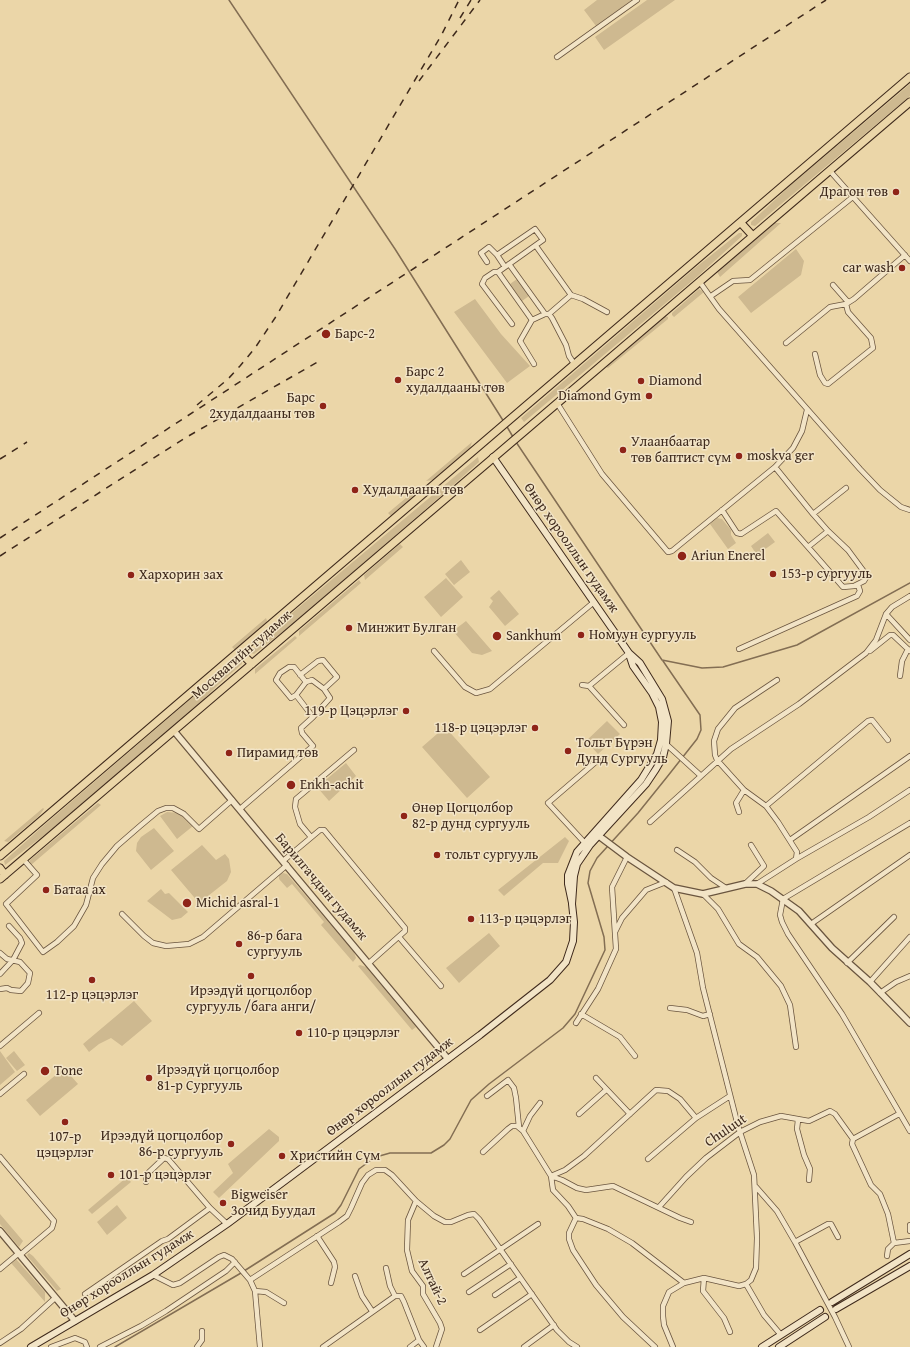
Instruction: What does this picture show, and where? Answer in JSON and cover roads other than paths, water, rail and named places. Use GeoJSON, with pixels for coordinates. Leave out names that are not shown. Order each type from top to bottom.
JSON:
{"type":"FeatureCollection","features":[{"type":"Feature","properties":{"kind":"highway","name":"Москвагийн гудамж"},"geometry":{"type":"LineString","coordinates":[[0,856],[910,77]]}},
{"type":"Feature","properties":{"kind":"highway","name":"Москвагийн гудамж"},"geometry":{"type":"LineString","coordinates":[[3,877],[752,235],[830,171],[910,102]]}},
{"type":"Feature","properties":{"kind":"highway"},"geometry":{"type":"LineString","coordinates":[[741,222],[752,235]]}},
{"type":"Feature","properties":{"kind":"highway"},"geometry":{"type":"LineString","coordinates":[[240,652],[252,664]]}},
{"type":"Feature","properties":{"kind":"highway"},"geometry":{"type":"LineString","coordinates":[[0,868],[3,877]]}},
{"type":"Feature","properties":{"kind":"main road","name":"Өнөр хорооллын гудамж"},"geometry":{"type":"LineString","coordinates":[[31,1347],[153,1275],[227,1224],[448,1059],[544,985],[566,962],[573,941],[574,922],[572,904],[568,890],[568,875],[571,862],[584,842],[596,833],[646,784],[662,757],[666,744],[668,721],[662,698],[640,663],[629,653],[493,457]]}},
{"type":"Feature","properties":{"kind":"main road","name":"Өнөр хорооллын гудамж"},"geometry":{"type":"LineString","coordinates":[[572,904],[574,876],[577,864],[596,833],[641,780],[657,754],[661,740],[662,722],[658,707],[652,693],[634,666],[629,653]]}},
{"type":"Feature","properties":{"kind":"main road"},"geometry":{"type":"LineString","coordinates":[[832,1302],[910,1254]]}},
{"type":"Feature","properties":{"kind":"main road"},"geometry":{"type":"LineString","coordinates":[[836,1309],[910,1266]]}},
{"type":"Feature","properties":{"kind":"main road"},"geometry":{"type":"LineString","coordinates":[[762,1347],[820,1310]]}},
{"type":"Feature","properties":{"kind":"main road"},"geometry":{"type":"LineString","coordinates":[[779,1347],[825,1317]]}},
{"type":"Feature","properties":{"kind":"street"},"geometry":{"type":"LineString","coordinates":[[557,57],[637,0]]}},
{"type":"Feature","properties":{"kind":"street"},"geometry":{"type":"LineString","coordinates":[[830,171],[854,196],[910,261]]}},
{"type":"Feature","properties":{"kind":"street"},"geometry":{"type":"LineString","coordinates":[[711,296],[733,281],[750,280],[854,196]]}},
{"type":"Feature","properties":{"kind":"street"},"geometry":{"type":"LineString","coordinates":[[497,255],[535,228],[543,240],[498,272],[494,272],[485,278],[482,284],[512,324]]}},
{"type":"Feature","properties":{"kind":"street"},"geometry":{"type":"LineString","coordinates":[[536,246],[572,295],[583,298],[607,312]]}},
{"type":"Feature","properties":{"kind":"street"},"geometry":{"type":"LineString","coordinates":[[487,262],[481,253],[489,247],[547,314],[563,337],[569,356],[575,365]]}},
{"type":"Feature","properties":{"kind":"street"},"geometry":{"type":"LineString","coordinates":[[786,343],[830,307],[847,303],[905,256]]}},
{"type":"Feature","properties":{"kind":"street"},"geometry":{"type":"LineString","coordinates":[[498,272],[532,320]]}},
{"type":"Feature","properties":{"kind":"street"},"geometry":{"type":"LineString","coordinates":[[699,281],[719,309],[807,410],[880,490],[901,507],[910,510]]}},
{"type":"Feature","properties":{"kind":"street"},"geometry":{"type":"LineString","coordinates":[[815,354],[820,374],[825,383],[828,384],[873,348],[871,338],[848,312],[847,303],[833,285]]}},
{"type":"Feature","properties":{"kind":"street"},"geometry":{"type":"LineString","coordinates":[[534,364],[520,341],[532,320],[547,314],[572,295]]}},
{"type":"Feature","properties":{"kind":"street"},"geometry":{"type":"LineString","coordinates":[[556,404],[602,474],[668,552],[672,551],[775,468],[793,448],[802,431],[807,410]]}},
{"type":"Feature","properties":{"kind":"street"},"geometry":{"type":"LineString","coordinates":[[722,510],[737,533],[740,534],[776,511],[844,587],[858,585],[866,579],[865,573],[848,550],[828,531],[775,468]]}},
{"type":"Feature","properties":{"kind":"street"},"geometry":{"type":"LineString","coordinates":[[813,514],[846,488]]}},
{"type":"Feature","properties":{"kind":"street"},"geometry":{"type":"LineString","coordinates":[[808,546],[828,531]]}},
{"type":"Feature","properties":{"kind":"street"},"geometry":{"type":"LineString","coordinates":[[740,649],[857,596],[860,591],[858,585]]}},
{"type":"Feature","properties":{"kind":"street"},"geometry":{"type":"LineString","coordinates":[[866,653],[876,640],[886,614],[892,607],[910,596]]}},
{"type":"Feature","properties":{"kind":"street"},"geometry":{"type":"LineString","coordinates":[[434,651],[465,687],[476,693],[490,690],[594,602]]}},
{"type":"Feature","properties":{"kind":"street"},"geometry":{"type":"LineString","coordinates":[[886,614],[910,640]]}},
{"type":"Feature","properties":{"kind":"street"},"geometry":{"type":"LineString","coordinates":[[650,822],[718,760],[825,686],[890,635],[893,635],[909,650],[902,661],[900,676]]}},
{"type":"Feature","properties":{"kind":"street"},"geometry":{"type":"LineString","coordinates":[[589,686],[629,653]]}},
{"type":"Feature","properties":{"kind":"street"},"geometry":{"type":"LineString","coordinates":[[300,675],[318,661],[323,660],[337,677],[324,689]]}},
{"type":"Feature","properties":{"kind":"street"},"geometry":{"type":"LineString","coordinates":[[240,809],[313,746],[302,733],[301,728],[330,698],[324,689],[314,680],[306,682],[296,695],[291,698],[276,680],[280,673],[289,667],[294,667],[306,682]]}},
{"type":"Feature","properties":{"kind":"street"},"geometry":{"type":"LineString","coordinates":[[777,680],[735,708],[724,720],[718,729],[714,741],[715,755],[744,790],[766,806],[797,852],[796,859]]}},
{"type":"Feature","properties":{"kind":"street"},"geometry":{"type":"LineString","coordinates":[[582,685],[589,686],[624,725]]}},
{"type":"Feature","properties":{"kind":"street"},"geometry":{"type":"LineString","coordinates":[[296,695],[313,717]]}},
{"type":"Feature","properties":{"kind":"street"},"geometry":{"type":"LineString","coordinates":[[766,806],[868,721],[872,720],[888,740]]}},
{"type":"Feature","properties":{"kind":"street","name":"Барилгачдын гудамж"},"geometry":{"type":"LineString","coordinates":[[174,731],[448,1059]]}},
{"type":"Feature","properties":{"kind":"street"},"geometry":{"type":"LineString","coordinates":[[666,744],[700,775]]}},
{"type":"Feature","properties":{"kind":"street"},"geometry":{"type":"LineString","coordinates":[[312,837],[300,824],[294,807],[296,799],[354,750]]}},
{"type":"Feature","properties":{"kind":"street"},"geometry":{"type":"LineString","coordinates":[[790,840],[887,774],[910,756]]}},
{"type":"Feature","properties":{"kind":"street"},"geometry":{"type":"LineString","coordinates":[[584,842],[548,804],[598,760]]}},
{"type":"Feature","properties":{"kind":"street"},"geometry":{"type":"LineString","coordinates":[[739,812],[736,803],[744,790]]}},
{"type":"Feature","properties":{"kind":"street"},"geometry":{"type":"LineString","coordinates":[[757,884],[910,790]]}},
{"type":"Feature","properties":{"kind":"street"},"geometry":{"type":"LineString","coordinates":[[23,859],[36,875],[6,904],[43,952],[57,942],[74,926],[86,905],[93,878],[102,864],[117,846],[158,811],[166,808],[173,808],[184,814],[199,829],[232,800]]}},
{"type":"Feature","properties":{"kind":"street"},"geometry":{"type":"LineString","coordinates":[[782,899],[910,823]]}},
{"type":"Feature","properties":{"kind":"street"},"geometry":{"type":"LineString","coordinates":[[122,914],[153,943],[177,947],[189,944],[203,937],[312,837],[320,830],[324,830],[405,928],[405,932],[369,963]]}},
{"type":"Feature","properties":{"kind":"street"},"geometry":{"type":"LineString","coordinates":[[596,833],[617,850],[674,888],[703,894],[745,884],[757,884],[782,899],[811,924],[847,963],[870,982],[910,1023]]}},
{"type":"Feature","properties":{"kind":"street"},"geometry":{"type":"LineString","coordinates":[[745,884],[764,866],[751,845]]}},
{"type":"Feature","properties":{"kind":"street"},"geometry":{"type":"LineString","coordinates":[[677,850],[695,862],[711,878],[726,888]]}},
{"type":"Feature","properties":{"kind":"street"},"geometry":{"type":"LineString","coordinates":[[811,924],[910,856]]}},
{"type":"Feature","properties":{"kind":"street"},"geometry":{"type":"LineString","coordinates":[[576,1023],[598,989],[616,949],[612,887],[627,857]]}},
{"type":"Feature","properties":{"kind":"street"},"geometry":{"type":"LineString","coordinates":[[615,933],[622,918],[646,890],[666,882]]}},
{"type":"Feature","properties":{"kind":"street"},"geometry":{"type":"LineString","coordinates":[[673,1347],[664,1325],[663,1306],[669,1292],[684,1283],[704,1278],[739,1286],[746,1284],[754,1275],[757,1262],[756,1187],[754,1175],[730,1096],[697,953],[674,888]]}},
{"type":"Feature","properties":{"kind":"street"},"geometry":{"type":"LineString","coordinates":[[703,894],[718,909],[739,944],[757,958],[781,986],[790,1004],[796,1047]]}},
{"type":"Feature","properties":{"kind":"street"},"geometry":{"type":"LineString","coordinates":[[782,899],[780,915],[788,934],[842,1014],[910,1131]]}},
{"type":"Feature","properties":{"kind":"street"},"geometry":{"type":"LineString","coordinates":[[847,963],[894,917]]}},
{"type":"Feature","properties":{"kind":"street"},"geometry":{"type":"LineString","coordinates":[[0,974],[13,960],[22,943],[20,938],[9,926]]}},
{"type":"Feature","properties":{"kind":"street"},"geometry":{"type":"LineString","coordinates":[[399,937],[441,986]]}},
{"type":"Feature","properties":{"kind":"street"},"geometry":{"type":"LineString","coordinates":[[870,982],[910,937]]}},
{"type":"Feature","properties":{"kind":"street"},"geometry":{"type":"LineString","coordinates":[[0,953],[7,959],[20,962],[30,973],[28,983],[21,991],[1,987]]}},
{"type":"Feature","properties":{"kind":"street"},"geometry":{"type":"LineString","coordinates":[[880,993],[896,982],[910,976]]}},
{"type":"Feature","properties":{"kind":"street"},"geometry":{"type":"LineString","coordinates":[[670,1008],[687,1010],[703,1016],[710,1014]]}},
{"type":"Feature","properties":{"kind":"street"},"geometry":{"type":"LineString","coordinates":[[0,1046],[39,1013]]}},
{"type":"Feature","properties":{"kind":"street"},"geometry":{"type":"LineString","coordinates":[[581,1014],[620,1037],[635,1056]]}},
{"type":"Feature","properties":{"kind":"street"},"geometry":{"type":"LineString","coordinates":[[0,1094],[24,1074]]}},
{"type":"Feature","properties":{"kind":"street"},"geometry":{"type":"LineString","coordinates":[[596,1078],[630,1114]]}},
{"type":"Feature","properties":{"kind":"street"},"geometry":{"type":"LineString","coordinates":[[487,1096],[508,1080],[514,1088],[519,1127],[551,1176],[553,1190],[568,1206],[576,1218],[583,1219],[608,1229],[632,1243],[684,1283]]}},
{"type":"Feature","properties":{"kind":"street"},"geometry":{"type":"LineString","coordinates":[[551,1176],[565,1170],[656,1090],[663,1089],[680,1099],[696,1118]]}},
{"type":"Feature","properties":{"kind":"street"},"geometry":{"type":"LineString","coordinates":[[579,1114],[606,1090]]}},
{"type":"Feature","properties":{"kind":"street"},"geometry":{"type":"LineString","coordinates":[[648,1159],[696,1118],[730,1096]]}},
{"type":"Feature","properties":{"kind":"street"},"geometry":{"type":"LineString","coordinates":[[523,1132],[530,1116],[540,1103]]}},
{"type":"Feature","properties":{"kind":"street","name":"Chuluut"},"geometry":{"type":"LineString","coordinates":[[659,1207],[686,1177],[706,1158],[740,1132],[770,1118],[781,1116],[809,1121],[830,1111],[853,1139]]}},
{"type":"Feature","properties":{"kind":"street"},"geometry":{"type":"LineString","coordinates":[[894,1243],[885,1207],[880,1194],[871,1185],[852,1144],[853,1139],[899,1114]]}},
{"type":"Feature","properties":{"kind":"street"},"geometry":{"type":"LineString","coordinates":[[798,1120],[797,1130],[804,1155],[810,1169],[809,1180]]}},
{"type":"Feature","properties":{"kind":"street"},"geometry":{"type":"LineString","coordinates":[[483,1152],[508,1129],[515,1125],[519,1127]]}},
{"type":"Feature","properties":{"kind":"street"},"geometry":{"type":"LineString","coordinates":[[0,1157],[54,1221],[52,1228],[0,1268]]}},
{"type":"Feature","properties":{"kind":"street"},"geometry":{"type":"LineString","coordinates":[[146,1182],[146,1175],[164,1158],[168,1160],[210,1208],[227,1224]]}},
{"type":"Feature","properties":{"kind":"street"},"geometry":{"type":"LineString","coordinates":[[250,1280],[347,1216],[362,1183],[368,1175],[376,1170],[385,1170],[392,1175],[416,1201],[434,1216],[445,1222],[474,1214],[562,1336],[577,1347]]}},
{"type":"Feature","properties":{"kind":"street"},"geometry":{"type":"LineString","coordinates":[[551,1176],[577,1188],[586,1190],[614,1186],[632,1196],[691,1222]]}},
{"type":"Feature","properties":{"kind":"street"},"geometry":{"type":"LineString","coordinates":[[756,1187],[777,1211],[835,1317],[849,1347]]}},
{"type":"Feature","properties":{"kind":"street","name":"Алтай-2"},"geometry":{"type":"LineString","coordinates":[[416,1201],[408,1220],[407,1250],[412,1272],[423,1286],[423,1294],[442,1329],[436,1347]]}},
{"type":"Feature","properties":{"kind":"street"},"geometry":{"type":"LineString","coordinates":[[85,1294],[162,1241],[168,1239],[210,1208]]}},
{"type":"Feature","properties":{"kind":"street"},"geometry":{"type":"LineString","coordinates":[[576,1218],[569,1239],[573,1250],[596,1284],[623,1316],[656,1347]]}},
{"type":"Feature","properties":{"kind":"street"},"geometry":{"type":"LineString","coordinates":[[464,1274],[538,1224]]}},
{"type":"Feature","properties":{"kind":"street"},"geometry":{"type":"LineString","coordinates":[[795,1242],[828,1224],[831,1224],[838,1237]]}},
{"type":"Feature","properties":{"kind":"street"},"geometry":{"type":"LineString","coordinates":[[910,1225],[910,1231]]}},
{"type":"Feature","properties":{"kind":"street"},"geometry":{"type":"LineString","coordinates":[[0,1231],[75,1321]]}},
{"type":"Feature","properties":{"kind":"street"},"geometry":{"type":"LineString","coordinates":[[317,1236],[334,1262],[335,1267],[331,1283]]}},
{"type":"Feature","properties":{"kind":"street"},"geometry":{"type":"LineString","coordinates":[[888,1256],[888,1249],[894,1243],[910,1241]]}},
{"type":"Feature","properties":{"kind":"street"},"geometry":{"type":"LineString","coordinates":[[153,1275],[173,1285],[180,1283],[224,1255],[236,1263],[250,1280],[255,1290],[260,1347]]}},
{"type":"Feature","properties":{"kind":"street"},"geometry":{"type":"LineString","coordinates":[[100,1347],[166,1311],[236,1263]]}},
{"type":"Feature","properties":{"kind":"street"},"geometry":{"type":"LineString","coordinates":[[469,1292],[511,1264]]}},
{"type":"Feature","properties":{"kind":"street"},"geometry":{"type":"LineString","coordinates":[[386,1268],[390,1286],[395,1296]]}},
{"type":"Feature","properties":{"kind":"street"},"geometry":{"type":"LineString","coordinates":[[355,1276],[362,1296],[372,1311]]}},
{"type":"Feature","properties":{"kind":"street"},"geometry":{"type":"LineString","coordinates":[[495,1295],[520,1278]]}},
{"type":"Feature","properties":{"kind":"street"},"geometry":{"type":"LineString","coordinates":[[704,1278],[703,1291],[724,1318],[730,1332]]}},
{"type":"Feature","properties":{"kind":"street"},"geometry":{"type":"LineString","coordinates":[[746,1284],[764,1315],[781,1335]]}},
{"type":"Feature","properties":{"kind":"street"},"geometry":{"type":"LineString","coordinates":[[255,1290],[266,1292],[284,1303]]}},
{"type":"Feature","properties":{"kind":"street"},"geometry":{"type":"LineString","coordinates":[[480,1330],[532,1294]]}},
{"type":"Feature","properties":{"kind":"street"},"geometry":{"type":"LineString","coordinates":[[323,1347],[395,1296],[400,1296],[404,1302],[419,1340],[424,1347]]}},
{"type":"Feature","properties":{"kind":"street"},"geometry":{"type":"LineString","coordinates":[[0,1343],[22,1329],[55,1298]]}},
{"type":"Feature","properties":{"kind":"street"},"geometry":{"type":"LineString","coordinates":[[524,1347],[554,1325]]}},
{"type":"Feature","properties":{"kind":"street"},"geometry":{"type":"LineString","coordinates":[[197,1347],[202,1340],[202,1331]]}},
{"type":"Feature","properties":{"kind":"street"},"geometry":{"type":"LineString","coordinates":[[51,1347],[75,1338],[85,1342],[87,1347]]}},
{"type":"Feature","properties":{"kind":"street"},"geometry":{"type":"LineString","coordinates":[[410,1347],[419,1340]]}},
{"type":"Feature","properties":{"kind":"waterway"},"geometry":{"type":"LineString","coordinates":[[229,0],[395,249],[504,422]]}},
{"type":"Feature","properties":{"kind":"waterway"},"geometry":{"type":"LineString","coordinates":[[506,425],[513,437]]}},
{"type":"Feature","properties":{"kind":"waterway"},"geometry":{"type":"LineString","coordinates":[[516,442],[662,660],[702,668],[723,667],[797,645],[910,583]]}},
{"type":"Feature","properties":{"kind":"waterway"},"geometry":{"type":"LineString","coordinates":[[244,1271],[335,1213],[341,1205],[359,1169],[376,1157],[390,1153],[431,1153],[444,1145],[450,1139],[471,1100],[489,1084],[563,1028],[575,1014],[605,950],[604,937],[588,883],[590,871],[597,858],[638,813],[697,739],[701,730],[700,715],[663,661]]}},
{"type":"Feature","properties":{"kind":"waterway"},"geometry":{"type":"LineString","coordinates":[[115,1347],[241,1273]]}},
{"type":"Feature","properties":{"kind":"railway"},"geometry":{"type":"LineString","coordinates":[[197,405],[228,379],[240,366],[255,348],[275,318],[442,34],[459,0]]}},
{"type":"Feature","properties":{"kind":"railway"},"geometry":{"type":"LineString","coordinates":[[460,18],[471,0]]}},
{"type":"Feature","properties":{"kind":"railway"},"geometry":{"type":"LineString","coordinates":[[419,81],[480,0]]}},
{"type":"Feature","properties":{"kind":"railway"},"geometry":{"type":"LineString","coordinates":[[0,538],[826,0]]}},
{"type":"Feature","properties":{"kind":"railway"},"geometry":{"type":"LineString","coordinates":[[0,556],[185,438],[321,360]]}},
{"type":"Feature","properties":{"kind":"railway"},"geometry":{"type":"LineString","coordinates":[[0,459],[27,442]]}},
{"type":"Feature","properties":{"kind":"place","name":"Драгон төв"},"geometry":{"type":"Point","coordinates":[896,192]}},
{"type":"Feature","properties":{"kind":"place","name":"car wash"},"geometry":{"type":"Point","coordinates":[902,268]}},
{"type":"Feature","properties":{"kind":"place","name":"Барс-2"},"geometry":{"type":"Point","coordinates":[326,334]}},
{"type":"Feature","properties":{"kind":"place","name":"Барс 2 худалдааны төв"},"geometry":{"type":"Point","coordinates":[398,380]}},
{"type":"Feature","properties":{"kind":"place","name":"Diamond"},"geometry":{"type":"Point","coordinates":[641,381]}},
{"type":"Feature","properties":{"kind":"place","name":"Diamond Gym"},"geometry":{"type":"Point","coordinates":[649,396]}},
{"type":"Feature","properties":{"kind":"place","name":"Барс 2худалдааны төв"},"geometry":{"type":"Point","coordinates":[323,406]}},
{"type":"Feature","properties":{"kind":"place","name":"Улаанбаатар төв баптист сүм"},"geometry":{"type":"Point","coordinates":[623,450]}},
{"type":"Feature","properties":{"kind":"place","name":"moskva ger"},"geometry":{"type":"Point","coordinates":[739,456]}},
{"type":"Feature","properties":{"kind":"place","name":"Худалдааны төв"},"geometry":{"type":"Point","coordinates":[355,490]}},
{"type":"Feature","properties":{"kind":"place","name":"Ariun Enerel"},"geometry":{"type":"Point","coordinates":[682,556]}},
{"type":"Feature","properties":{"kind":"place","name":"153-р сургууль"},"geometry":{"type":"Point","coordinates":[773,574]}},
{"type":"Feature","properties":{"kind":"place","name":"Хархорин зах"},"geometry":{"type":"Point","coordinates":[131,575]}},
{"type":"Feature","properties":{"kind":"place","name":"Минжит Булган"},"geometry":{"type":"Point","coordinates":[349,628]}},
{"type":"Feature","properties":{"kind":"place","name":"Номуун сургууль"},"geometry":{"type":"Point","coordinates":[581,635]}},
{"type":"Feature","properties":{"kind":"place","name":"Sankhum"},"geometry":{"type":"Point","coordinates":[497,636]}},
{"type":"Feature","properties":{"kind":"place","name":"119-р Цэцэрлэг"},"geometry":{"type":"Point","coordinates":[406,711]}},
{"type":"Feature","properties":{"kind":"place","name":"118-р цэцэрлэг"},"geometry":{"type":"Point","coordinates":[535,728]}},
{"type":"Feature","properties":{"kind":"place","name":"Тольт Бүрэн Дунд Сургууль"},"geometry":{"type":"Point","coordinates":[568,751]}},
{"type":"Feature","properties":{"kind":"place","name":"Пирамид төв"},"geometry":{"type":"Point","coordinates":[229,753]}},
{"type":"Feature","properties":{"kind":"place","name":"Enkh-achit"},"geometry":{"type":"Point","coordinates":[291,785]}},
{"type":"Feature","properties":{"kind":"place","name":"Өнөр Цогцолбор 82-р дунд сургууль"},"geometry":{"type":"Point","coordinates":[404,816]}},
{"type":"Feature","properties":{"kind":"place","name":"тольт сургууль"},"geometry":{"type":"Point","coordinates":[437,855]}},
{"type":"Feature","properties":{"kind":"place","name":"Батаа ах"},"geometry":{"type":"Point","coordinates":[46,890]}},
{"type":"Feature","properties":{"kind":"place","name":"Michid asral-1"},"geometry":{"type":"Point","coordinates":[187,903]}},
{"type":"Feature","properties":{"kind":"place","name":"113-р цэцэрлэг"},"geometry":{"type":"Point","coordinates":[471,919]}},
{"type":"Feature","properties":{"kind":"place","name":"86-р бага сургууль"},"geometry":{"type":"Point","coordinates":[239,944]}},
{"type":"Feature","properties":{"kind":"place","name":"Ирээдүй цогцолбор сургууль /бага анги/"},"geometry":{"type":"Point","coordinates":[251,976]}},
{"type":"Feature","properties":{"kind":"place","name":"112-р цэцэрлэг"},"geometry":{"type":"Point","coordinates":[92,980]}},
{"type":"Feature","properties":{"kind":"place","name":"110-р цэцэрлэг"},"geometry":{"type":"Point","coordinates":[299,1033]}},
{"type":"Feature","properties":{"kind":"place","name":"Tone"},"geometry":{"type":"Point","coordinates":[45,1071]}},
{"type":"Feature","properties":{"kind":"place","name":"Ирээдүй цогцолбор 81-р Сургууль"},"geometry":{"type":"Point","coordinates":[149,1078]}},
{"type":"Feature","properties":{"kind":"place","name":"107-р цэцэрлэг"},"geometry":{"type":"Point","coordinates":[65,1122]}},
{"type":"Feature","properties":{"kind":"place","name":"Ирээдүй цогцолбор 86-р сургууль"},"geometry":{"type":"Point","coordinates":[231,1144]}},
{"type":"Feature","properties":{"kind":"place","name":"Христийн Сүм"},"geometry":{"type":"Point","coordinates":[282,1156]}},
{"type":"Feature","properties":{"kind":"place","name":"101-р цэцэрлэг"},"geometry":{"type":"Point","coordinates":[111,1175]}},
{"type":"Feature","properties":{"kind":"place","name":"Bigweiser 3очид Буудал"},"geometry":{"type":"Point","coordinates":[223,1203]}}]}
